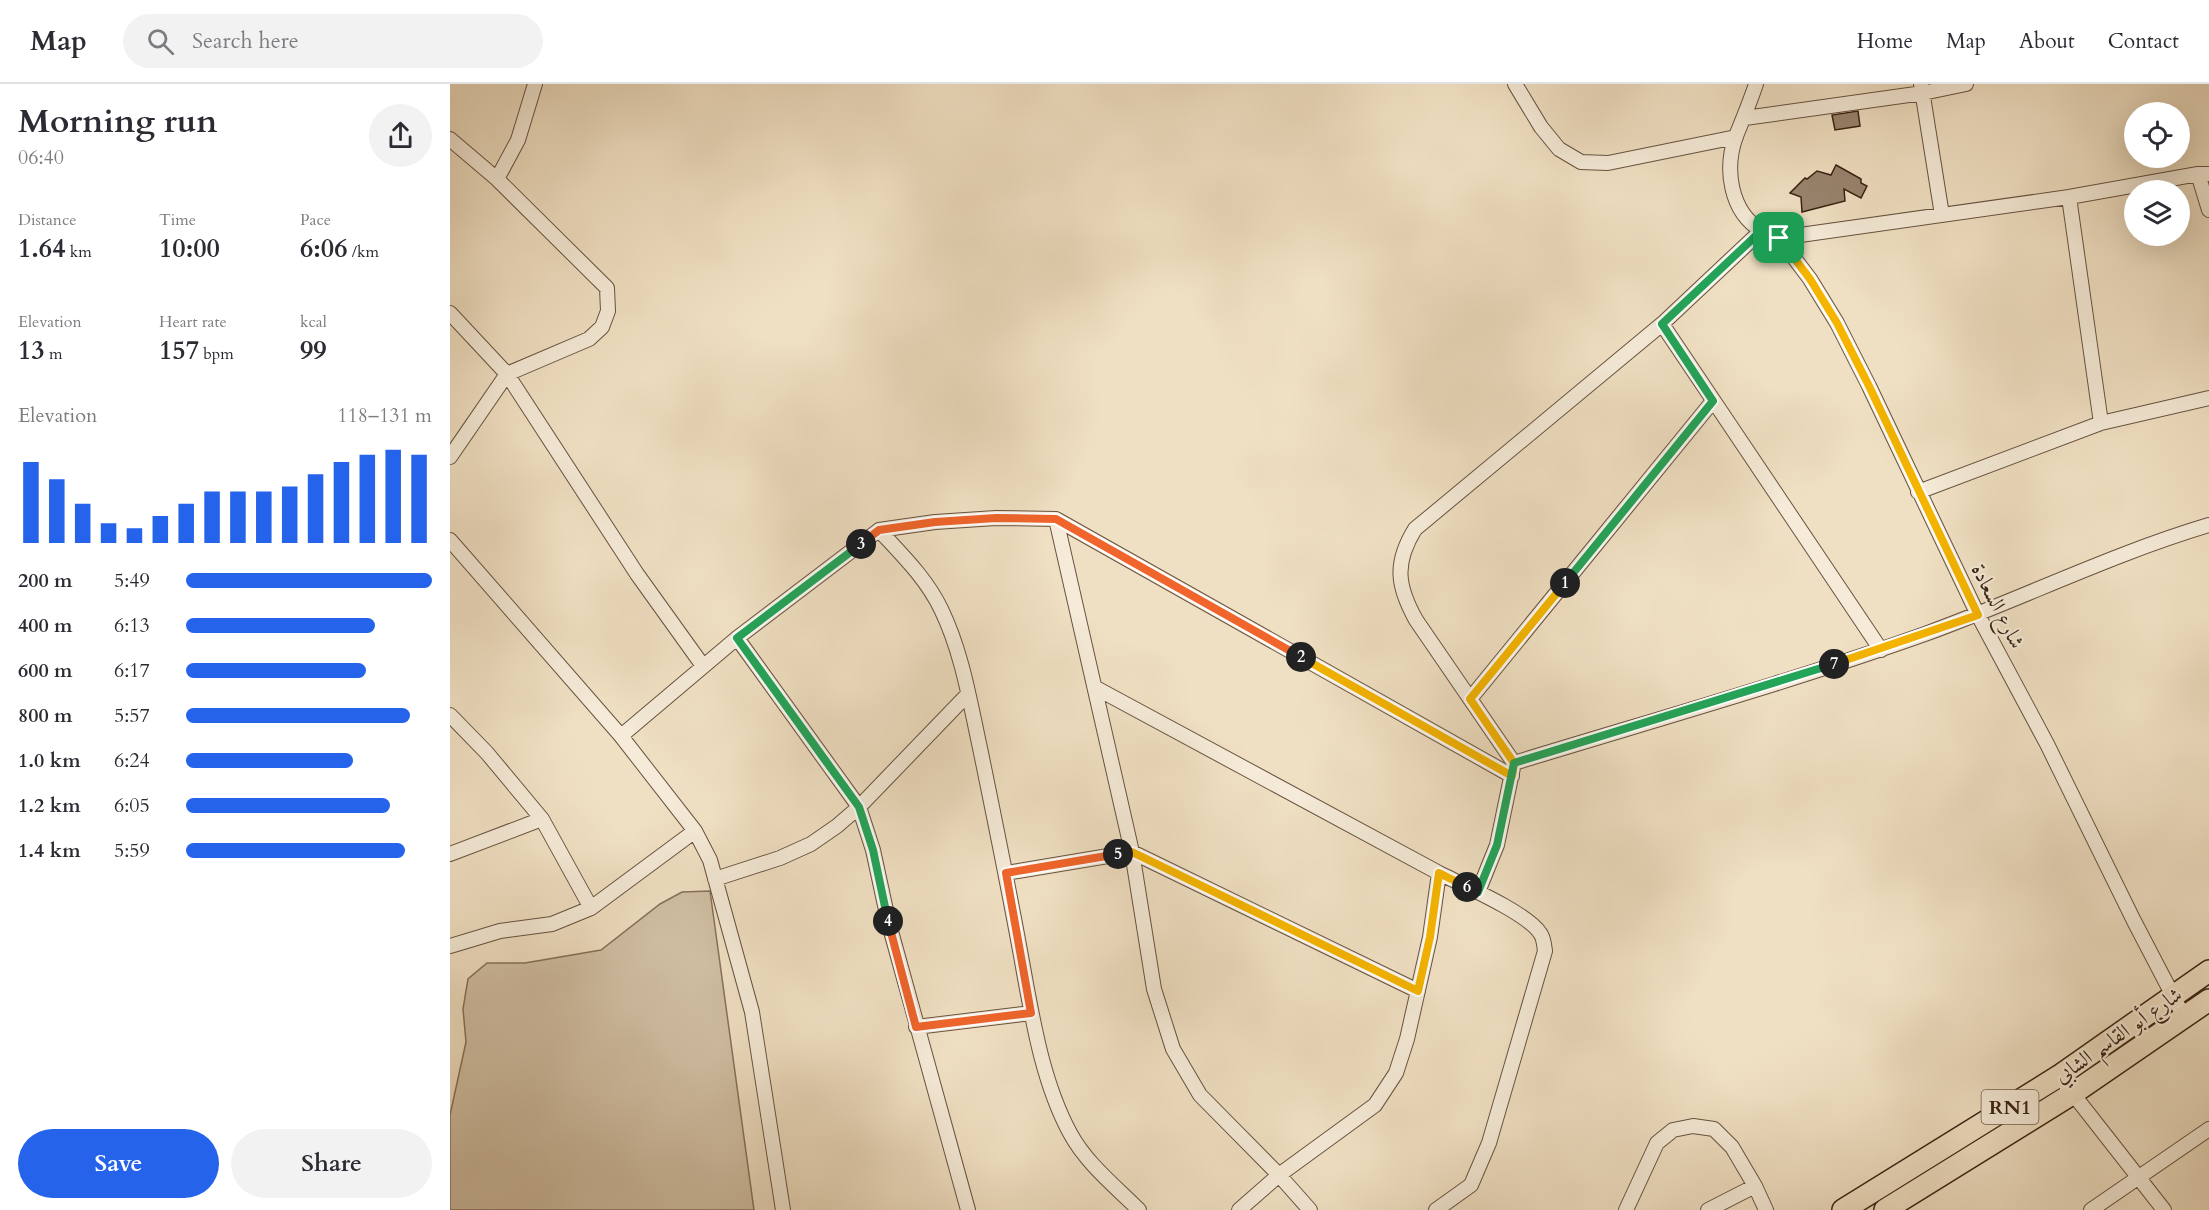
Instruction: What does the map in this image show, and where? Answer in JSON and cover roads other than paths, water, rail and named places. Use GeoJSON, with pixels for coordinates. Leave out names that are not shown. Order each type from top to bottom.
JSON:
{"type":"FeatureCollection","features":[{"type":"Feature","properties":{"kind":"main road","name":"شارع أبو القاسم الشابي"},"geometry":{"type":"LineString","coordinates":[[1843,1210],[2059,1076],[2209,971]]}},
{"type":"Feature","properties":{"kind":"main road","name":"شارع أبو القاسم الشابي"},"geometry":{"type":"LineString","coordinates":[[1885,1210],[2072,1094],[2209,1000]]}},
{"type":"Feature","properties":{"kind":"street"},"geometry":{"type":"LineString","coordinates":[[497,179],[518,140],[535,84]]}},
{"type":"Feature","properties":{"kind":"street"},"geometry":{"type":"LineString","coordinates":[[1515,84],[1541,127],[1559,149],[1581,162],[1608,164],[1736,137]]}},
{"type":"Feature","properties":{"kind":"street"},"geometry":{"type":"LineString","coordinates":[[1756,84],[1736,137],[1730,164],[1731,187],[1741,212],[1761,231],[1779,238],[2069,197],[2203,174],[2209,210]]}},
{"type":"Feature","properties":{"kind":"street"},"geometry":{"type":"LineString","coordinates":[[1745,117],[1922,88],[1966,84]]}},
{"type":"Feature","properties":{"kind":"street"},"geometry":{"type":"LineString","coordinates":[[1922,88],[1942,215]]}},
{"type":"Feature","properties":{"kind":"street"},"geometry":{"type":"LineString","coordinates":[[450,139],[497,179],[607,288],[608,311],[602,327],[589,339],[507,375],[450,457]]}},
{"type":"Feature","properties":{"kind":"street"},"geometry":{"type":"LineString","coordinates":[[2069,197],[2102,423]]}},
{"type":"Feature","properties":{"kind":"street"},"geometry":{"type":"LineString","coordinates":[[1478,892],[1497,845],[1513,769],[1406,603],[1401,586],[1401,566],[1405,546],[1415,530],[1662,324],[1761,231]]}},
{"type":"Feature","properties":{"kind":"street","name":"شارع السعادة"},"geometry":{"type":"LineString","coordinates":[[1779,238],[1810,279],[1837,323],[1978,615],[2047,744],[2184,1017]]}},
{"type":"Feature","properties":{"kind":"street"},"geometry":{"type":"LineString","coordinates":[[450,313],[507,375],[638,573],[703,666]]}},
{"type":"Feature","properties":{"kind":"street"},"geometry":{"type":"LineString","coordinates":[[1662,324],[1881,650]]}},
{"type":"Feature","properties":{"kind":"street"},"geometry":{"type":"LineString","coordinates":[[1918,492],[2102,423],[2209,398]]}},
{"type":"Feature","properties":{"kind":"street"},"geometry":{"type":"LineString","coordinates":[[1470,699],[1713,401]]}},
{"type":"Feature","properties":{"kind":"street"},"geometry":{"type":"LineString","coordinates":[[621,736],[737,638],[879,530],[935,522],[986,518],[1056,519],[1513,769],[1881,650],[1978,615],[2159,540],[2209,525]]}},
{"type":"Feature","properties":{"kind":"street"},"geometry":{"type":"LineString","coordinates":[[1056,519],[1132,852],[1154,989],[1173,1049],[1200,1095],[1310,1210]]}},
{"type":"Feature","properties":{"kind":"street"},"geometry":{"type":"LineString","coordinates":[[879,530],[919,574],[940,608],[955,642],[1006,873],[1031,1013],[1054,1099],[1071,1134],[1098,1170],[1139,1210]]}},
{"type":"Feature","properties":{"kind":"street"},"geometry":{"type":"LineString","coordinates":[[450,540],[621,736],[695,831],[710,860],[752,1012],[783,1210]]}},
{"type":"Feature","properties":{"kind":"street"},"geometry":{"type":"LineString","coordinates":[[737,638],[859,807],[873,850],[889,924],[916,1027],[968,1210]]}},
{"type":"Feature","properties":{"kind":"street"},"geometry":{"type":"LineString","coordinates":[[1096,688],[1478,892],[1526,919],[1542,936],[1545,951],[1489,1143],[1471,1185],[1436,1210]]}},
{"type":"Feature","properties":{"kind":"street"},"geometry":{"type":"LineString","coordinates":[[715,879],[780,858],[811,844],[837,826],[859,807],[968,694]]}},
{"type":"Feature","properties":{"kind":"street"},"geometry":{"type":"LineString","coordinates":[[450,715],[487,753],[542,819],[591,908]]}},
{"type":"Feature","properties":{"kind":"street"},"geometry":{"type":"LineString","coordinates":[[450,854],[542,819]]}},
{"type":"Feature","properties":{"kind":"street"},"geometry":{"type":"LineString","coordinates":[[450,945],[500,931],[552,924],[591,908],[695,831]]}},
{"type":"Feature","properties":{"kind":"street"},"geometry":{"type":"LineString","coordinates":[[1006,873],[1132,852],[1418,991]]}},
{"type":"Feature","properties":{"kind":"street"},"geometry":{"type":"LineString","coordinates":[[1239,1210],[1278,1175],[1374,1105],[1396,1073],[1407,1039],[1430,937],[1439,873]]}},
{"type":"Feature","properties":{"kind":"street"},"geometry":{"type":"LineString","coordinates":[[916,1027],[1031,1013]]}},
{"type":"Feature","properties":{"kind":"street"},"geometry":{"type":"LineString","coordinates":[[2059,1076],[2164,1210]]}},
{"type":"Feature","properties":{"kind":"street"},"geometry":{"type":"LineString","coordinates":[[1626,1210],[1657,1143],[1672,1130],[1693,1126],[1714,1129],[1732,1147],[1766,1210]]}},
{"type":"Feature","properties":{"kind":"street"},"geometry":{"type":"LineString","coordinates":[[2091,1210],[2209,1129]]}},
{"type":"Feature","properties":{"kind":"street"},"geometry":{"type":"LineString","coordinates":[[1708,1210],[1755,1186]]}}]}
